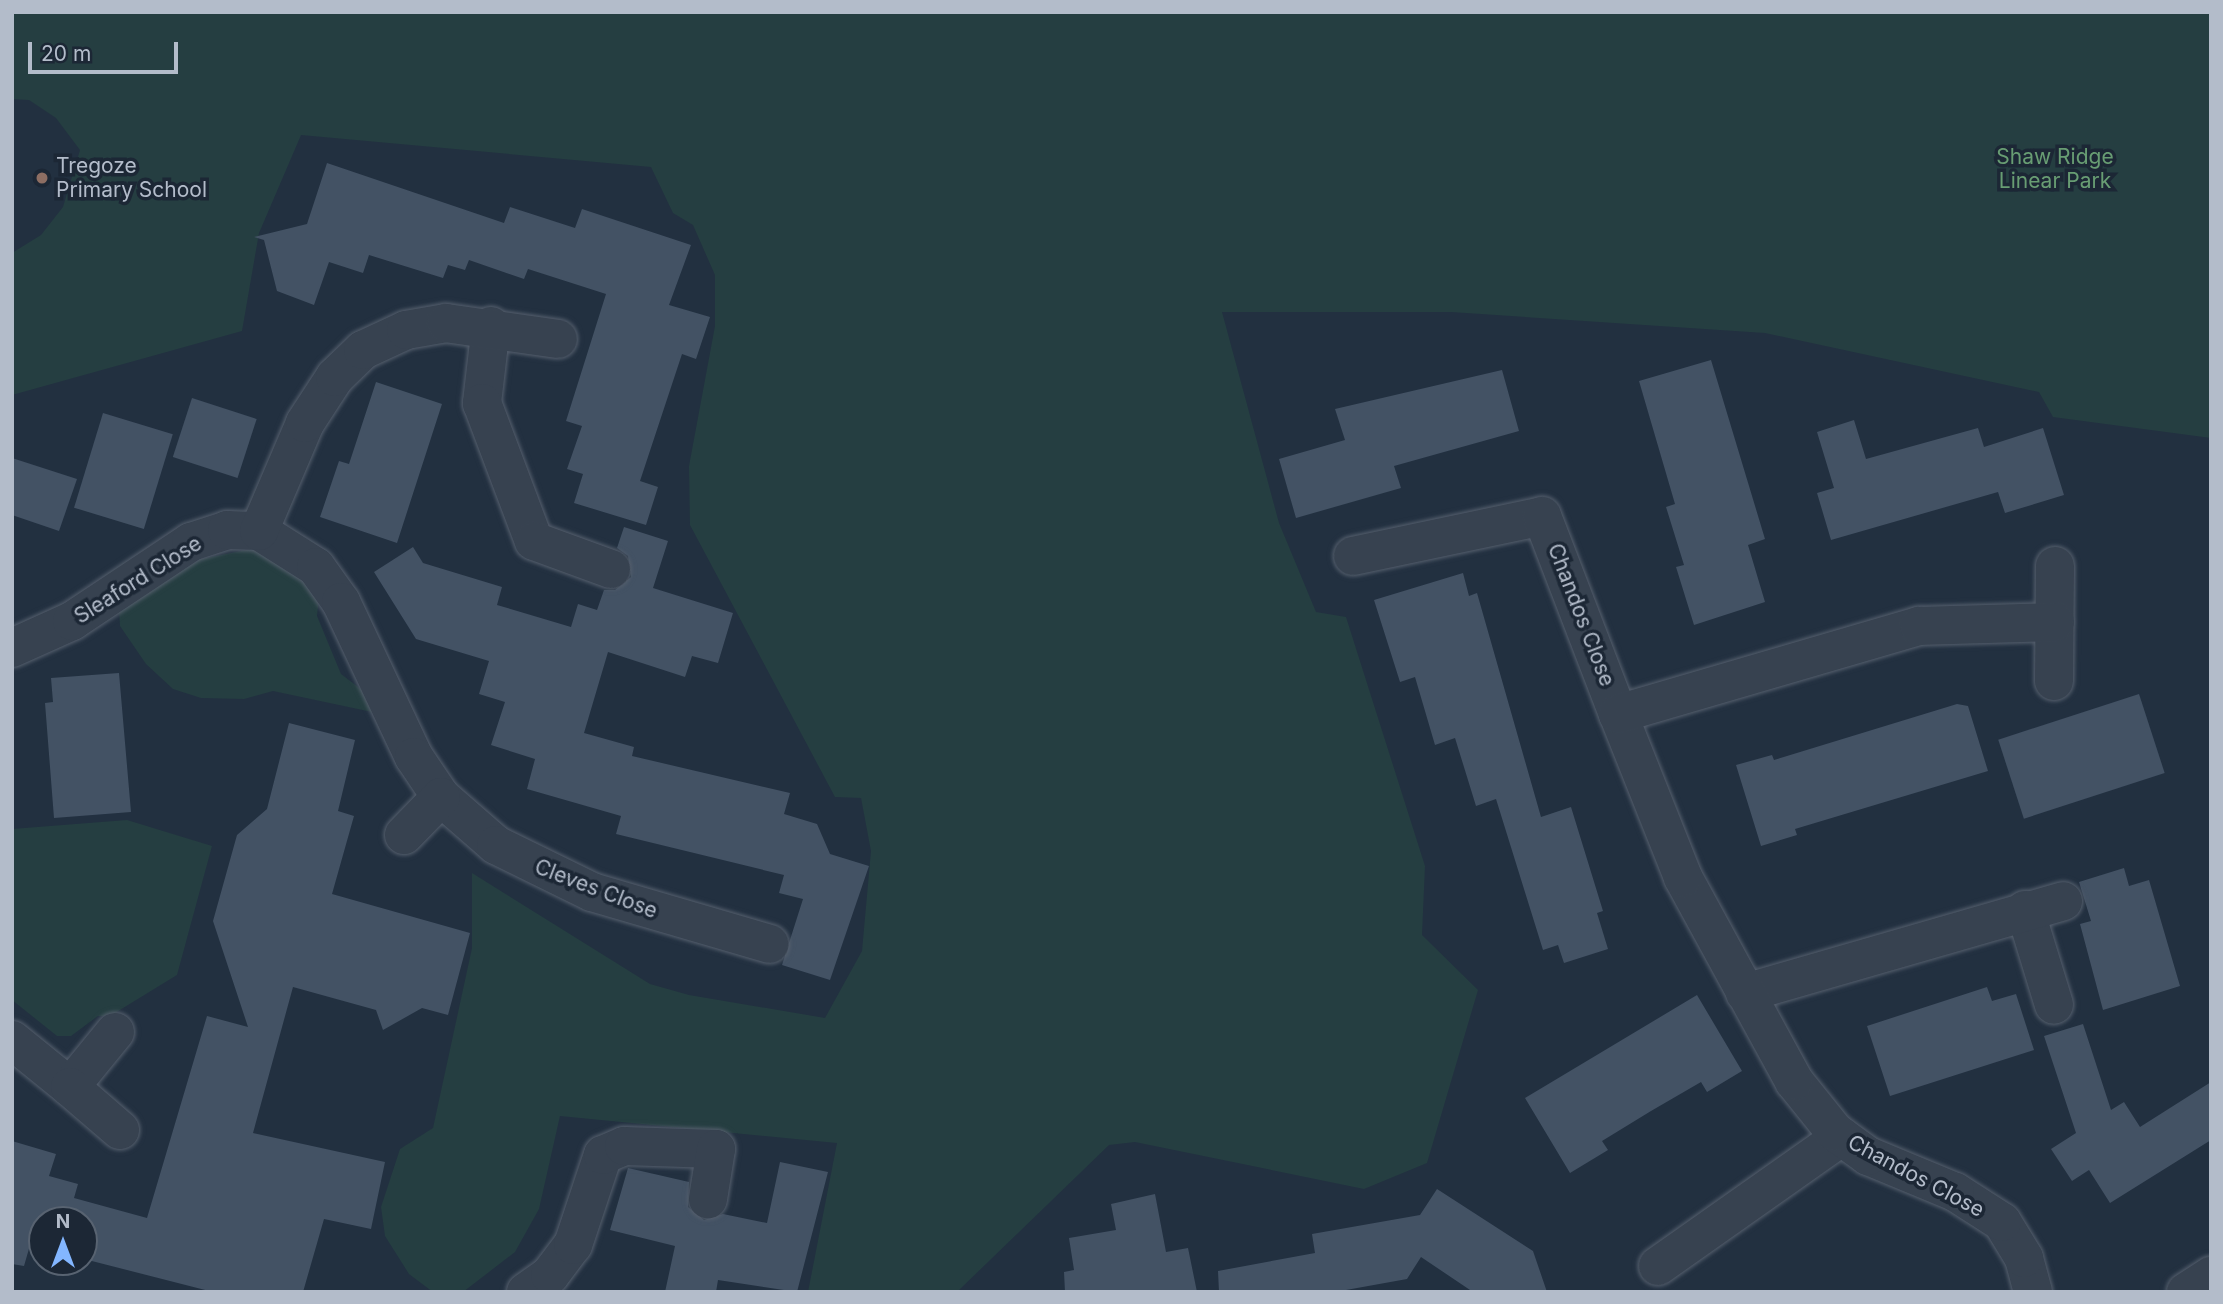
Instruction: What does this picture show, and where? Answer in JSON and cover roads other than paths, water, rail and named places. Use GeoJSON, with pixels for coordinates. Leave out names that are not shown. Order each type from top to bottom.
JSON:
{"type":"FeatureCollection","features":[{"type":"Feature","properties":{"kind":"street"},"geometry":{"type":"LineString","coordinates":[[260,531],[305,423],[335,377],[363,350],[407,330],[491,326],[558,339]]}},
{"type":"Feature","properties":{"kind":"street"},"geometry":{"type":"LineString","coordinates":[[491,326],[482,402],[534,541],[611,569]]}},
{"type":"Feature","properties":{"kind":"street","name":"Chandos Close"},"geometry":{"type":"LineString","coordinates":[[1353,556],[1542,516],[1618,714],[1645,794],[1745,993],[1794,1081],[1840,1137],[2002,1222],[2024,1258],[2033,1292]]}},
{"type":"Feature","properties":{"kind":"street","name":"Sleaford Close"},"geometry":{"type":"LineString","coordinates":[[12,648],[72,621],[191,542],[227,530],[260,531]]}},
{"type":"Feature","properties":{"kind":"street","name":"Cleves Close"},"geometry":{"type":"LineString","coordinates":[[260,531],[316,567],[341,602],[391,713],[441,797],[496,845],[592,892],[770,944]]}},
{"type":"Feature","properties":{"kind":"street"},"geometry":{"type":"LineString","coordinates":[[2054,681],[2055,566]]}},
{"type":"Feature","properties":{"kind":"street","name":"Chandos Close"},"geometry":{"type":"LineString","coordinates":[[1618,714],[1919,626],[2055,622]]}},
{"type":"Feature","properties":{"kind":"street"},"geometry":{"type":"LineString","coordinates":[[404,835],[441,797]]}},
{"type":"Feature","properties":{"kind":"street"},"geometry":{"type":"LineString","coordinates":[[1745,993],[1986,920],[2063,901]]}},
{"type":"Feature","properties":{"kind":"street"},"geometry":{"type":"LineString","coordinates":[[2025,910],[2054,1006]]}},
{"type":"Feature","properties":{"kind":"street"},"geometry":{"type":"LineString","coordinates":[[70,1087],[115,1032]]}},
{"type":"Feature","properties":{"kind":"street"},"geometry":{"type":"LineString","coordinates":[[12,1040],[120,1130]]}},
{"type":"Feature","properties":{"kind":"street"},"geometry":{"type":"LineString","coordinates":[[1658,1266],[1840,1137]]}},
{"type":"Feature","properties":{"kind":"street"},"geometry":{"type":"LineString","coordinates":[[526,1292],[550,1275],[573,1245],[603,1155],[624,1146],[716,1149],[708,1199]]}},
{"type":"Feature","properties":{"kind":"street"},"geometry":{"type":"LineString","coordinates":[[2186,1292],[2211,1276]]}},
{"type":"Feature","properties":{"kind":"place","name":"Tregoze Primary School"},"geometry":{"type":"Point","coordinates":[42,178]}},
{"type":"Feature","properties":{"kind":"park label","name":"Shaw Ridge Linear Park"},"geometry":{"type":"Point","coordinates":[2055,169]}}]}
